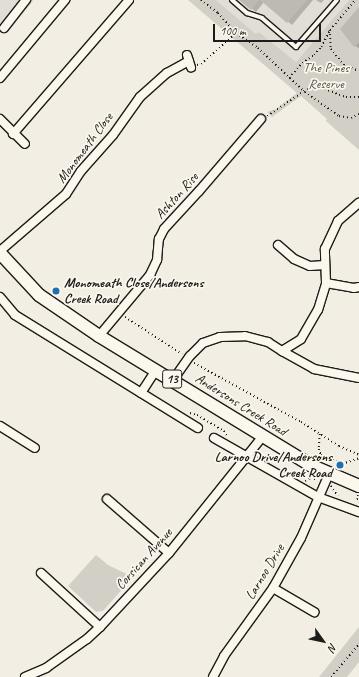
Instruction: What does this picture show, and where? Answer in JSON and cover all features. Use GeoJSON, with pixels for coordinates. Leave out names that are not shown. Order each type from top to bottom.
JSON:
{"type":"FeatureCollection","features":[{"type":"Feature","properties":{"kind":"main road","name":"Andersons Creek Road"},"geometry":{"type":"LineString","coordinates":[[0,252],[39,295],[99,336],[310,465],[326,478],[358,491]]}},
{"type":"Feature","properties":{"kind":"street"},"geometry":{"type":"LineString","coordinates":[[4,28],[26,0]]}},
{"type":"Feature","properties":{"kind":"street"},"geometry":{"type":"LineString","coordinates":[[0,82],[3,75],[65,0]]}},
{"type":"Feature","properties":{"kind":"street"},"geometry":{"type":"LineString","coordinates":[[13,134],[129,0]]}},
{"type":"Feature","properties":{"kind":"street","name":"Monomeath Close"},"geometry":{"type":"LineString","coordinates":[[0,252],[66,194],[81,171],[113,135],[140,97],[167,73],[190,62]]}},
{"type":"Feature","properties":{"kind":"street"},"geometry":{"type":"LineString","coordinates":[[0,111],[13,134],[25,144]]}},
{"type":"Feature","properties":{"kind":"street"},"geometry":{"type":"LineString","coordinates":[[0,119],[7,125]]}},
{"type":"Feature","properties":{"kind":"street","name":"Ashton Rise"},"geometry":{"type":"LineString","coordinates":[[99,336],[150,275],[157,260],[159,240],[164,229],[261,119]]}},
{"type":"Feature","properties":{"kind":"street"},"geometry":{"type":"LineString","coordinates":[[282,351],[301,339],[318,310],[326,283],[325,249],[338,221],[359,203]]}},
{"type":"Feature","properties":{"kind":"street"},"geometry":{"type":"LineString","coordinates":[[278,245],[294,259],[310,266],[325,265]]}},
{"type":"Feature","properties":{"kind":"street"},"geometry":{"type":"LineString","coordinates":[[326,283],[354,288],[359,287]]}},
{"type":"Feature","properties":{"kind":"street"},"geometry":{"type":"LineString","coordinates":[[0,298],[15,315],[198,428]]}},
{"type":"Feature","properties":{"kind":"street"},"geometry":{"type":"LineString","coordinates":[[173,380],[190,356],[203,343],[220,336],[245,336],[268,342],[314,369],[359,378]]}},
{"type":"Feature","properties":{"kind":"street"},"geometry":{"type":"LineString","coordinates":[[141,393],[156,370]]}},
{"type":"Feature","properties":{"kind":"street"},"geometry":{"type":"LineString","coordinates":[[0,426],[35,448]]}},
{"type":"Feature","properties":{"kind":"street","name":"Corsican Avenue"},"geometry":{"type":"LineString","coordinates":[[25,677],[46,668],[87,639],[100,627],[169,553],[263,436]]}},
{"type":"Feature","properties":{"kind":"street"},"geometry":{"type":"LineString","coordinates":[[214,438],[249,454],[318,497],[359,512]]}},
{"type":"Feature","properties":{"kind":"street","name":"Larnoo Drive"},"geometry":{"type":"LineString","coordinates":[[213,677],[224,656],[273,588],[301,538],[326,478]]}},
{"type":"Feature","properties":{"kind":"street"},"geometry":{"type":"LineString","coordinates":[[107,499],[169,553]]}},
{"type":"Feature","properties":{"kind":"street"},"geometry":{"type":"LineString","coordinates":[[41,573],[100,627]]}},
{"type":"Feature","properties":{"kind":"street"},"geometry":{"type":"LineString","coordinates":[[273,588],[314,612]]}},
{"type":"Feature","properties":{"kind":"lane"},"geometry":{"type":"LineString","coordinates":[[232,0],[247,13],[262,18],[296,48],[337,0]]}},
{"type":"Feature","properties":{"kind":"path"},"geometry":{"type":"LineString","coordinates":[[202,0],[218,14],[236,34],[258,48],[305,92],[339,116],[351,118],[359,114]]}},
{"type":"Feature","properties":{"kind":"path"},"geometry":{"type":"LineString","coordinates":[[289,78],[302,63],[314,55],[330,30],[355,0]]}},
{"type":"Feature","properties":{"kind":"path"},"geometry":{"type":"LineString","coordinates":[[330,30],[332,49],[344,65],[359,71]]}},
{"type":"Feature","properties":{"kind":"path"},"geometry":{"type":"LineString","coordinates":[[190,62],[201,64],[236,34]]}},
{"type":"Feature","properties":{"kind":"path"},"geometry":{"type":"LineString","coordinates":[[261,119],[274,113],[310,87],[317,86],[346,97],[359,97]]}},
{"type":"Feature","properties":{"kind":"path"},"geometry":{"type":"LineString","coordinates":[[121,316],[129,318],[183,355]]}},
{"type":"Feature","properties":{"kind":"path"},"geometry":{"type":"LineString","coordinates":[[193,362],[339,446],[359,455]]}},
{"type":"Feature","properties":{"kind":"path"},"geometry":{"type":"LineString","coordinates":[[183,412],[197,416],[224,432],[228,437]]}},
{"type":"Feature","properties":{"kind":"path"},"geometry":{"type":"LineString","coordinates":[[320,434],[319,450],[321,455],[342,464],[359,458]]}},
{"type":"Feature","properties":{"kind":"path"},"geometry":{"type":"LineString","coordinates":[[249,454],[262,455],[275,463]]}},
{"type":"Feature","properties":{"kind":"path"},"geometry":{"type":"LineString","coordinates":[[301,483],[310,478],[326,478],[336,493],[343,500]]}},
{"type":"Feature","properties":{"kind":"path"},"geometry":{"type":"LineString","coordinates":[[336,493],[339,487]]}},
{"type":"Feature","properties":{"kind":"path"},"geometry":{"type":"LineString","coordinates":[[358,491],[357,500],[359,500]]}},
{"type":"Feature","properties":{"kind":"path"},"geometry":{"type":"LineString","coordinates":[[331,677],[359,644]]}},
{"type":"Feature","properties":{"kind":"shaded area"},"geometry":{"type":"Polygon","coordinates":[[[0,0],[34,0],[6,34],[0,29],[0,0]]]}},
{"type":"Feature","properties":{"kind":"shaded area"},"geometry":{"type":"Polygon","coordinates":[[[216,0],[349,0],[296,62],[259,32],[256,34],[216,0]]]}},
{"type":"Feature","properties":{"kind":"green space","name":"The Pines Reserve"},"geometry":{"type":"Polygon","coordinates":[[[188,0],[216,0],[256,34],[259,32],[296,62],[349,0],[359,0],[359,150],[326,121],[327,119],[301,96],[272,117],[267,112],[276,109],[297,93],[188,0]]]}},
{"type":"Feature","properties":{"kind":"green space"},"geometry":{"type":"Polygon","coordinates":[[[96,555],[108,565],[133,577],[103,611],[96,612],[68,586],[96,555]]]}},
{"type":"Feature","properties":{"kind":"green space"},"geometry":{"type":"Polygon","coordinates":[[[359,627],[359,662],[347,677],[319,677],[359,627]]]}},
{"type":"Feature","properties":{"kind":"building"},"geometry":{"type":"Polygon","coordinates":[[[239,0],[259,0],[251,10],[239,0]]]}},
{"type":"Feature","properties":{"kind":"building"},"geometry":{"type":"Polygon","coordinates":[[[260,0],[307,0],[287,23],[260,0]]]}},
{"type":"Feature","properties":{"kind":"building"},"geometry":{"type":"Polygon","coordinates":[[[359,7],[359,43],[354,47],[340,29],[359,7]]]}},
{"type":"Feature","properties":{"kind":"place","name":"Monomeath Close/Andersons Creek Road"},"geometry":{"type":"Point","coordinates":[56,291]}},
{"type":"Feature","properties":{"kind":"place","name":"Larnoo Drive/Andersons Creek Road"},"geometry":{"type":"Point","coordinates":[340,465]}}]}
